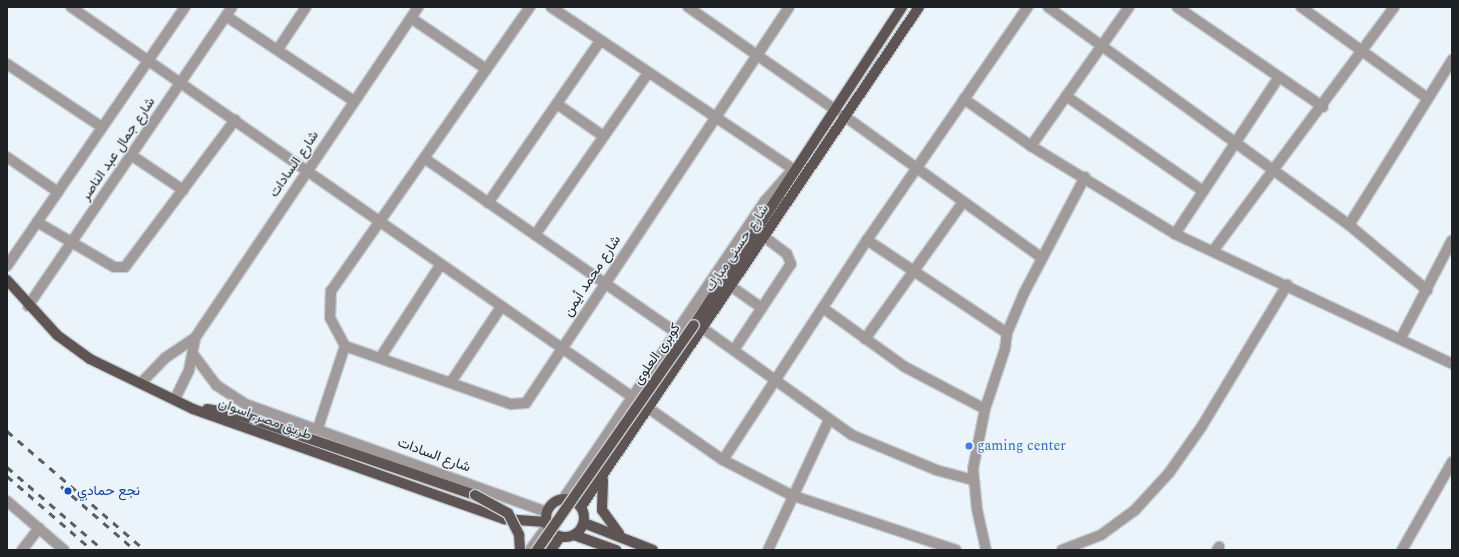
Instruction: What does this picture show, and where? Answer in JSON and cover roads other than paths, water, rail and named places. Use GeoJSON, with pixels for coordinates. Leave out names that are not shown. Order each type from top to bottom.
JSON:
{"type":"FeatureCollection","features":[{"type":"Feature","properties":{"kind":"main road","name":"شارع حسنى مبارك"},"geometry":{"type":"LineString","coordinates":[[793,169],[902,7]]}},
{"type":"Feature","properties":{"kind":"main road","name":"شارع حسنى مبارك"},"geometry":{"type":"LineString","coordinates":[[581,507],[605,474],[697,326],[729,285],[843,115],[919,7]]}},
{"type":"Feature","properties":{"kind":"main road","name":"كوبرى العلوى"},"geometry":{"type":"LineString","coordinates":[[538,550],[697,326],[793,169]]}},
{"type":"Feature","properties":{"kind":"main road","name":"طريق مصر, اسوان"},"geometry":{"type":"LineString","coordinates":[[7,280],[28,306],[57,335],[90,359],[193,409],[504,519],[546,520]]}},
{"type":"Feature","properties":{"kind":"main road"},"geometry":{"type":"LineString","coordinates":[[193,409],[240,415],[475,495],[508,513],[519,535],[520,550]]}},
{"type":"Feature","properties":{"kind":"main road"},"geometry":{"type":"LineString","coordinates":[[605,474],[600,486],[602,510],[611,526],[625,537]]}},
{"type":"Feature","properties":{"kind":"main road"},"geometry":{"type":"LineString","coordinates":[[560,537],[546,520],[551,504],[564,498],[581,507],[584,523]]}},
{"type":"Feature","properties":{"kind":"main road"},"geometry":{"type":"LineString","coordinates":[[584,523],[625,537],[653,550]]}},
{"type":"Feature","properties":{"kind":"main road"},"geometry":{"type":"LineString","coordinates":[[574,535],[584,523]]}},
{"type":"Feature","properties":{"kind":"main road"},"geometry":{"type":"LineString","coordinates":[[551,550],[560,537],[574,535],[616,550]]}},
{"type":"Feature","properties":{"kind":"street"},"geometry":{"type":"LineString","coordinates":[[71,7],[380,221],[561,349],[723,460],[791,496],[956,550]]}},
{"type":"Feature","properties":{"kind":"street","name":"شارع جمال عبد الناصر"},"geometry":{"type":"LineString","coordinates":[[7,266],[185,7]]}},
{"type":"Feature","properties":{"kind":"street","name":"شارع جمال عبد الناصر"},"geometry":{"type":"LineString","coordinates":[[28,306],[232,7]]}},
{"type":"Feature","properties":{"kind":"street"},"geometry":{"type":"LineString","coordinates":[[278,49],[306,7]]}},
{"type":"Feature","properties":{"kind":"street","name":"شارع السادات"},"geometry":{"type":"LineString","coordinates":[[141,383],[166,358],[195,338],[306,170],[418,7]]}},
{"type":"Feature","properties":{"kind":"street"},"geometry":{"type":"LineString","coordinates":[[318,428],[346,346],[330,318],[328,299],[380,221],[530,7]]}},
{"type":"Feature","properties":{"kind":"street"},"geometry":{"type":"LineString","coordinates":[[551,7],[793,169]]}},
{"type":"Feature","properties":{"kind":"street"},"geometry":{"type":"LineString","coordinates":[[688,7],[834,108]]}},
{"type":"Feature","properties":{"kind":"street","name":"شارع محمد أيمن"},"geometry":{"type":"LineString","coordinates":[[346,346],[522,405],[530,398],[604,282],[789,7]]}},
{"type":"Feature","properties":{"kind":"street"},"geometry":{"type":"LineString","coordinates":[[723,460],[867,240],[917,170],[1028,7]]}},
{"type":"Feature","properties":{"kind":"street"},"geometry":{"type":"LineString","coordinates":[[1048,7],[1274,168],[1349,225],[1427,290]]}},
{"type":"Feature","properties":{"kind":"street"},"geometry":{"type":"LineString","coordinates":[[1031,146],[1103,46],[1129,7]]}},
{"type":"Feature","properties":{"kind":"street"},"geometry":{"type":"LineString","coordinates":[[1177,7],[1323,107]]}},
{"type":"Feature","properties":{"kind":"street"},"geometry":{"type":"LineString","coordinates":[[1301,7],[1426,98]]}},
{"type":"Feature","properties":{"kind":"street"},"geometry":{"type":"LineString","coordinates":[[1213,251],[1274,168],[1323,107],[1394,7]]}},
{"type":"Feature","properties":{"kind":"street"},"geometry":{"type":"LineString","coordinates":[[226,16],[278,49],[354,101]]}},
{"type":"Feature","properties":{"kind":"street"},"geometry":{"type":"LineString","coordinates":[[411,18],[486,69]]}},
{"type":"Feature","properties":{"kind":"street"},"geometry":{"type":"LineString","coordinates":[[488,203],[601,40]]}},
{"type":"Feature","properties":{"kind":"street"},"geometry":{"type":"LineString","coordinates":[[1349,225],[1426,98],[1452,60]]}},
{"type":"Feature","properties":{"kind":"street"},"geometry":{"type":"LineString","coordinates":[[7,64],[102,127]]}},
{"type":"Feature","properties":{"kind":"street"},"geometry":{"type":"LineString","coordinates":[[535,235],[648,73]]}},
{"type":"Feature","properties":{"kind":"street"},"geometry":{"type":"LineString","coordinates":[[1175,234],[1279,77]]}},
{"type":"Feature","properties":{"kind":"street"},"geometry":{"type":"LineString","coordinates":[[1066,96],[1203,192]]}},
{"type":"Feature","properties":{"kind":"street"},"geometry":{"type":"LineString","coordinates":[[964,99],[1031,146],[1085,177],[1175,234],[1400,338],[1452,364]]}},
{"type":"Feature","properties":{"kind":"street"},"geometry":{"type":"LineString","coordinates":[[557,104],[603,136]]}},
{"type":"Feature","properties":{"kind":"street"},"geometry":{"type":"LineString","coordinates":[[843,115],[917,170],[1042,258]]}},
{"type":"Feature","properties":{"kind":"street"},"geometry":{"type":"LineString","coordinates":[[37,222],[71,244],[114,267],[125,267],[234,120]]}},
{"type":"Feature","properties":{"kind":"street"},"geometry":{"type":"LineString","coordinates":[[131,155],[183,190]]}},
{"type":"Feature","properties":{"kind":"street"},"geometry":{"type":"LineString","coordinates":[[7,157],[58,192]]}},
{"type":"Feature","properties":{"kind":"street"},"geometry":{"type":"LineString","coordinates":[[424,158],[675,332]]}},
{"type":"Feature","properties":{"kind":"street","name":"شارع حسنى مبارك"},"geometry":{"type":"LineString","coordinates":[[564,498],[631,396],[765,202],[793,169]]}},
{"type":"Feature","properties":{"kind":"street"},"geometry":{"type":"LineString","coordinates":[[986,550],[973,480],[985,409],[1006,349],[1007,333],[1042,258],[1085,177]]}},
{"type":"Feature","properties":{"kind":"street"},"geometry":{"type":"LineString","coordinates":[[865,339],[963,202]]}},
{"type":"Feature","properties":{"kind":"street"},"geometry":{"type":"LineString","coordinates":[[734,350],[791,261],[762,235]]}},
{"type":"Feature","properties":{"kind":"street"},"geometry":{"type":"LineString","coordinates":[[867,240],[1007,333]]}},
{"type":"Feature","properties":{"kind":"street"},"geometry":{"type":"LineString","coordinates":[[1400,338],[1427,290],[1452,240]]}},
{"type":"Feature","properties":{"kind":"street"},"geometry":{"type":"LineString","coordinates":[[380,358],[441,264]]}},
{"type":"Feature","properties":{"kind":"street"},"geometry":{"type":"LineString","coordinates":[[729,285],[762,308]]}},
{"type":"Feature","properties":{"kind":"street"},"geometry":{"type":"LineString","coordinates":[[1062,550],[1101,535],[1135,510],[1169,473],[1202,426],[1287,285]]}},
{"type":"Feature","properties":{"kind":"street"},"geometry":{"type":"LineString","coordinates":[[452,382],[501,307]]}},
{"type":"Feature","properties":{"kind":"street"},"geometry":{"type":"LineString","coordinates":[[823,308],[905,367],[985,409]]}},
{"type":"Feature","properties":{"kind":"street"},"geometry":{"type":"LineString","coordinates":[[697,326],[734,350],[829,420],[883,450],[973,480]]}},
{"type":"Feature","properties":{"kind":"street","name":"شارع السادات"},"geometry":{"type":"LineString","coordinates":[[175,399],[193,354],[195,338]]}},
{"type":"Feature","properties":{"kind":"street","name":"شارع السادات"},"geometry":{"type":"LineString","coordinates":[[193,354],[229,396],[318,428],[546,520]]}},
{"type":"Feature","properties":{"kind":"street"},"geometry":{"type":"LineString","coordinates":[[768,550],[791,496],[829,420]]}},
{"type":"Feature","properties":{"kind":"street"},"geometry":{"type":"LineString","coordinates":[[1402,550],[1452,462]]}},
{"type":"Feature","properties":{"kind":"street"},"geometry":{"type":"LineString","coordinates":[[7,501],[64,550]]}},
{"type":"Feature","properties":{"kind":"street"},"geometry":{"type":"LineString","coordinates":[[530,550],[546,520]]}},
{"type":"Feature","properties":{"kind":"street"},"geometry":{"type":"LineString","coordinates":[[22,550],[39,528]]}},
{"type":"Feature","properties":{"kind":"railway"},"geometry":{"type":"LineString","coordinates":[[7,431],[145,550]]}},
{"type":"Feature","properties":{"kind":"railway"},"geometry":{"type":"LineString","coordinates":[[7,467],[103,550]]}},
{"type":"Feature","properties":{"kind":"railway"},"geometry":{"type":"LineString","coordinates":[[7,476],[92,550]]}},
{"type":"Feature","properties":{"kind":"railway"},"geometry":{"type":"LineString","coordinates":[[61,486],[135,550]]}},
{"type":"Feature","properties":{"kind":"place","name":"gaming center"},"geometry":{"type":"Point","coordinates":[969,446]}},
{"type":"Feature","properties":{"kind":"place","name":"نجع حمادي"},"geometry":{"type":"Point","coordinates":[68,491]}}]}
